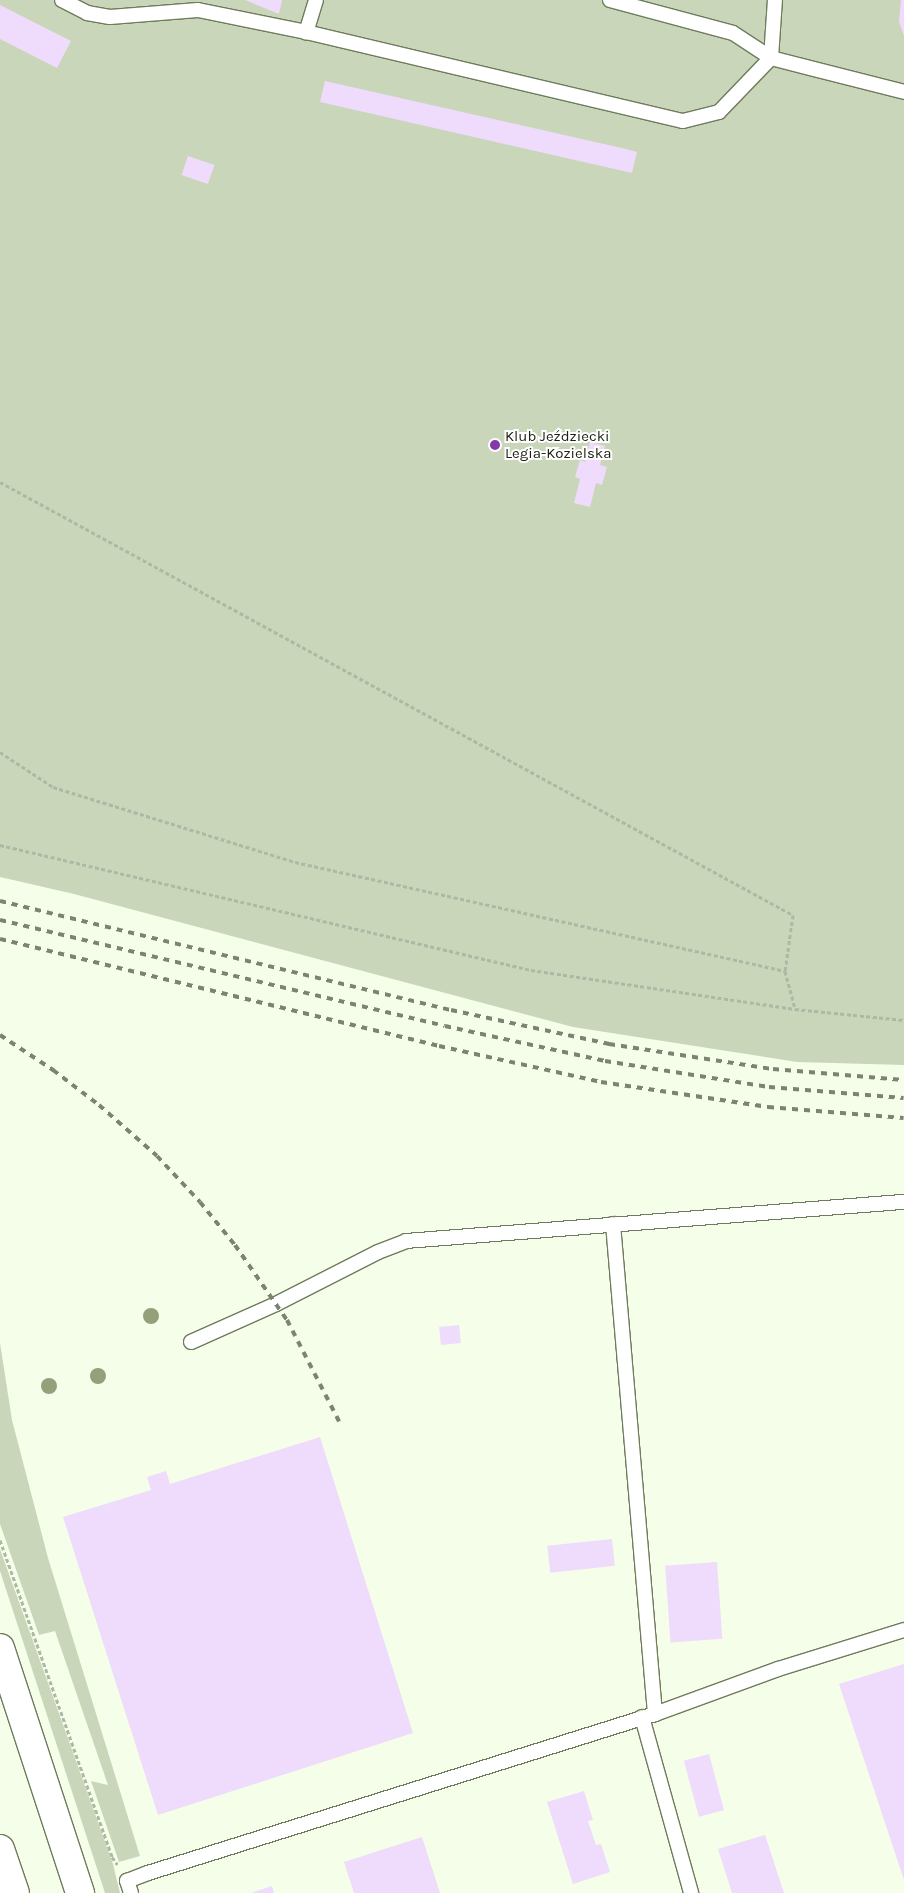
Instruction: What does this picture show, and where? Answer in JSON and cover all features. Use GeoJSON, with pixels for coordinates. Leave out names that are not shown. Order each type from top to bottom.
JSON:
{"type":"FeatureCollection","features":[{"type":"Feature","properties":{"kind":"main road"},"geometry":{"type":"LineString","coordinates":[[0,1648],[80,1893]]}},
{"type":"Feature","properties":{"kind":"main road"},"geometry":{"type":"LineString","coordinates":[[0,1849],[14,1893]]}},
{"type":"Feature","properties":{"kind":"lane"},"geometry":{"type":"LineString","coordinates":[[62,0],[87,13],[110,17],[198,10],[306,32],[683,121],[719,112],[770,58],[775,0]]}},
{"type":"Feature","properties":{"kind":"lane"},"geometry":{"type":"LineString","coordinates":[[306,32],[316,0]]}},
{"type":"Feature","properties":{"kind":"lane"},"geometry":{"type":"LineString","coordinates":[[610,0],[733,33],[770,58],[904,92]]}},
{"type":"Feature","properties":{"kind":"lane"},"geometry":{"type":"LineString","coordinates":[[191,1342],[276,1304],[378,1252],[406,1241],[904,1202]]}},
{"type":"Feature","properties":{"kind":"lane"},"geometry":{"type":"LineString","coordinates":[[613,1224],[648,1716],[691,1893]]}},
{"type":"Feature","properties":{"kind":"lane"},"geometry":{"type":"LineString","coordinates":[[129,1887],[302,1823],[648,1716],[778,1669],[904,1630]]}},
{"type":"Feature","properties":{"kind":"path"},"geometry":{"type":"LineString","coordinates":[[0,482],[793,915],[785,971],[795,1009]]}},
{"type":"Feature","properties":{"kind":"path"},"geometry":{"type":"LineString","coordinates":[[0,752],[52,787],[295,862],[785,971]]}},
{"type":"Feature","properties":{"kind":"path"},"geometry":{"type":"LineString","coordinates":[[0,845],[531,970],[795,1009],[904,1020]]}},
{"type":"Feature","properties":{"kind":"path"},"geometry":{"type":"LineString","coordinates":[[0,1540],[112,1856],[129,1887]]}},
{"type":"Feature","properties":{"kind":"green space","name":"Klub Jeździecki Legia-Kozielska"},"geometry":{"type":"Polygon","coordinates":[[[0,0],[904,0],[904,1065],[797,1062],[573,1027],[74,894],[0,877],[0,0]]]}},
{"type":"Feature","properties":{"kind":"green space"},"geometry":{"type":"Polygon","coordinates":[[[0,1343],[12,1420],[48,1558],[140,1856],[119,1862],[91,1781],[108,1785],[55,1631],[39,1635],[0,1524],[0,1343]]]}},
{"type":"Feature","properties":{"kind":"green space"},"geometry":{"type":"Polygon","coordinates":[[[0,1549],[113,1864],[120,1893],[105,1893],[0,1571],[0,1549]]]}},
{"type":"Feature","properties":{"kind":"building"},"geometry":{"type":"Polygon","coordinates":[[[245,0],[282,0],[279,14],[245,0]]]}},
{"type":"Feature","properties":{"kind":"building"},"geometry":{"type":"Polygon","coordinates":[[[901,0],[904,0],[904,36],[899,22],[901,0]]]}},
{"type":"Feature","properties":{"kind":"building"},"geometry":{"type":"Polygon","coordinates":[[[0,5],[71,41],[57,68],[0,39],[0,5]]]}},
{"type":"Feature","properties":{"kind":"building"},"geometry":{"type":"Polygon","coordinates":[[[325,81],[637,152],[632,173],[320,102],[325,81]]]}},
{"type":"Feature","properties":{"kind":"building"},"geometry":{"type":"Polygon","coordinates":[[[188,156],[214,165],[208,184],[181,175],[188,156]]]}},
{"type":"Feature","properties":{"kind":"building"},"geometry":{"type":"Polygon","coordinates":[[[590,442],[605,446],[600,465],[607,467],[602,485],[596,483],[590,507],[574,503],[580,479],[575,477],[580,460],[585,462],[590,442]]]}},
{"type":"Feature","properties":{"kind":"building"},"geometry":{"type":"Polygon","coordinates":[[[459,1325],[461,1343],[441,1345],[439,1327],[459,1325]]]}},
{"type":"Feature","properties":{"kind":"building"},"geometry":{"type":"Polygon","coordinates":[[[320,1437],[413,1733],[158,1815],[63,1517],[151,1490],[147,1477],[166,1471],[170,1484],[320,1437]]]}},
{"type":"Feature","properties":{"kind":"building"},"geometry":{"type":"Polygon","coordinates":[[[612,1539],[615,1566],[550,1573],[547,1546],[612,1539]]]}},
{"type":"Feature","properties":{"kind":"building"},"geometry":{"type":"Polygon","coordinates":[[[717,1562],[722,1639],[670,1642],[665,1566],[717,1562]]]}},
{"type":"Feature","properties":{"kind":"building"},"geometry":{"type":"Polygon","coordinates":[[[904,1664],[904,1880],[839,1684],[904,1664]]]}},
{"type":"Feature","properties":{"kind":"building"},"geometry":{"type":"Polygon","coordinates":[[[709,1754],[724,1810],[699,1817],[684,1761],[709,1754]]]}},
{"type":"Feature","properties":{"kind":"building"},"geometry":{"type":"Polygon","coordinates":[[[584,1791],[593,1820],[588,1821],[596,1845],[601,1844],[610,1872],[573,1884],[547,1802],[584,1791]]]}},
{"type":"Feature","properties":{"kind":"building"},"geometry":{"type":"Polygon","coordinates":[[[765,1835],[784,1893],[732,1893],[718,1849],[765,1835]]]}},
{"type":"Feature","properties":{"kind":"building"},"geometry":{"type":"Polygon","coordinates":[[[422,1837],[440,1893],[354,1893],[344,1862],[422,1837]]]}},
{"type":"Feature","properties":{"kind":"building"},"geometry":{"type":"Polygon","coordinates":[[[272,1886],[274,1893],[251,1893],[272,1886]]]}},
{"type":"Feature","properties":{"kind":"railway"},"geometry":{"type":"LineString","coordinates":[[0,901],[451,1010],[609,1044],[773,1069],[904,1080]]}},
{"type":"Feature","properties":{"kind":"railway"},"geometry":{"type":"LineString","coordinates":[[0,920],[445,1026],[605,1061],[769,1087],[904,1098]]}},
{"type":"Feature","properties":{"kind":"railway"},"geometry":{"type":"LineString","coordinates":[[0,939],[439,1046],[601,1082],[768,1107],[904,1118]]}},
{"type":"Feature","properties":{"kind":"railway"},"geometry":{"type":"LineString","coordinates":[[0,1035],[53,1070],[99,1105],[157,1156],[200,1202],[235,1245],[287,1320],[342,1427]]}},
{"type":"Feature","properties":{"kind":"place","name":"Klub Jeździecki Legia-Kozielska"},"geometry":{"type":"Point","coordinates":[495,445]}}]}
